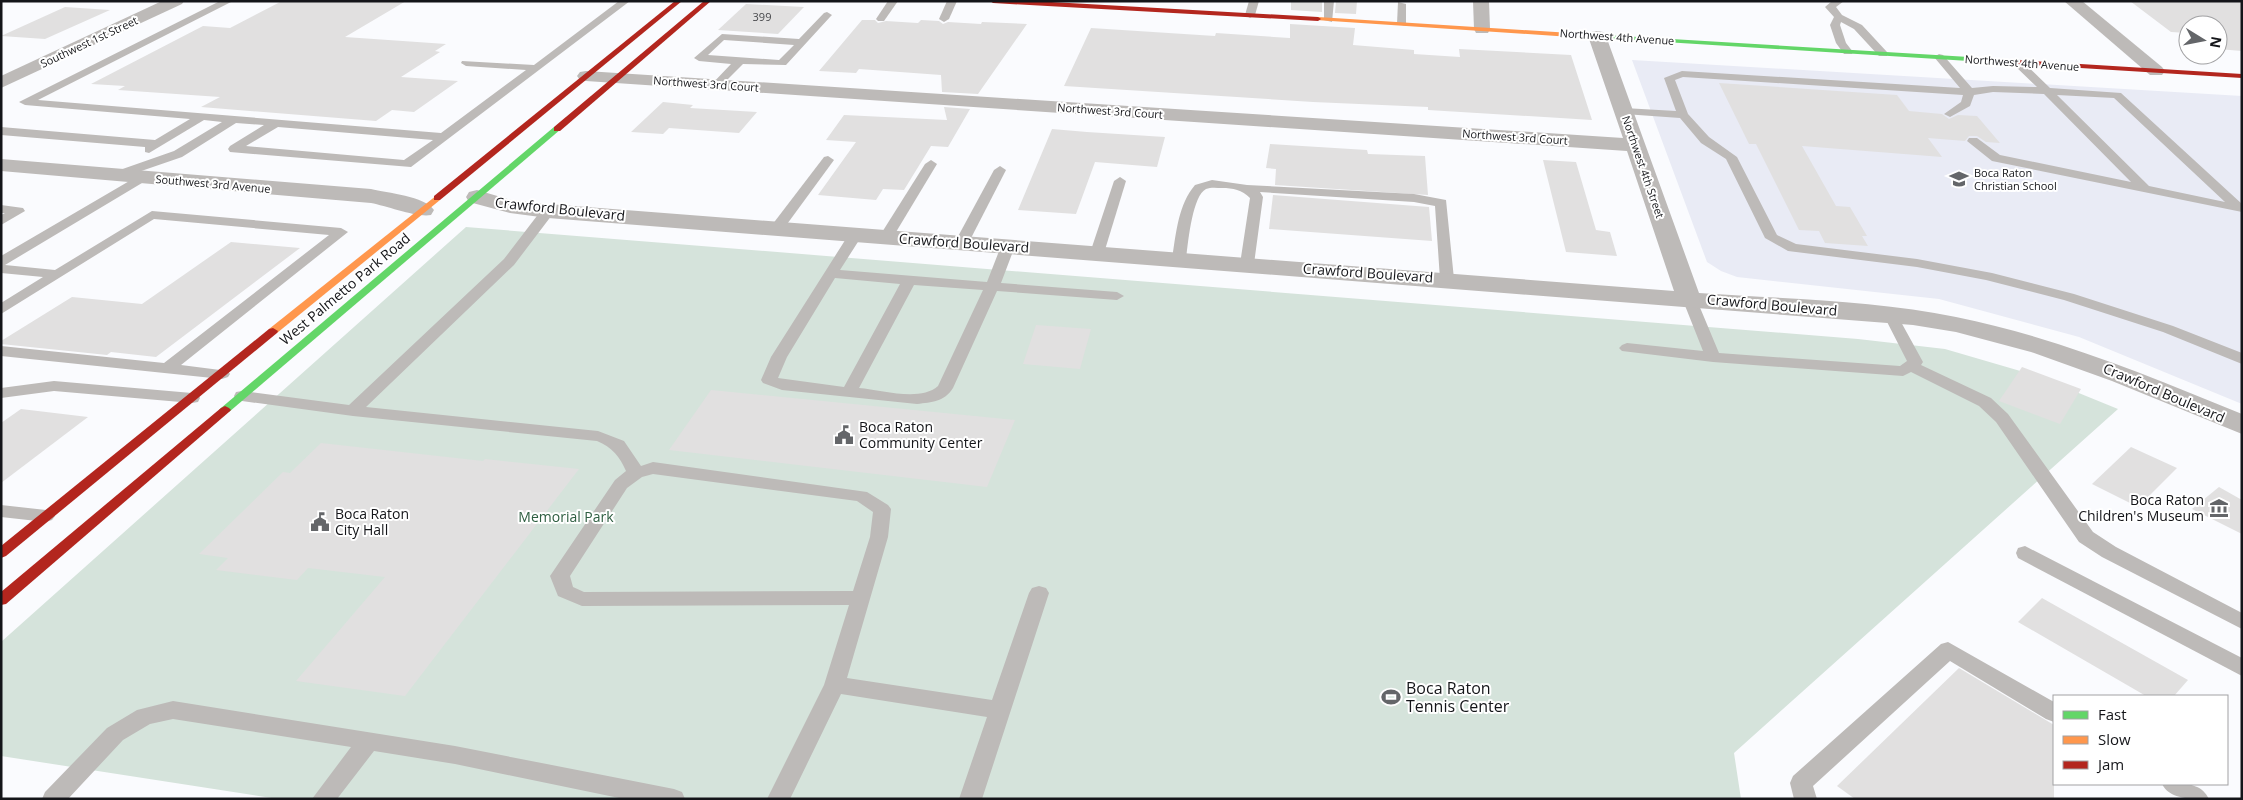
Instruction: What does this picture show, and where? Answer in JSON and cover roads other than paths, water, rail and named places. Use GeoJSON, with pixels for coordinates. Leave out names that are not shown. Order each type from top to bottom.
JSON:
{"type":"FeatureCollection","features":[{"type":"Feature","properties":{"kind":"main road","name":"West Palmetto Park Road"},"geometry":{"type":"LineString","coordinates":[[1,553],[679,1]]}},
{"type":"Feature","properties":{"kind":"main road","name":"West Palmetto Park Road"},"geometry":{"type":"LineString","coordinates":[[1,600],[418,247],[474,189],[617,78],[708,1]]}},
{"type":"Feature","properties":{"kind":"main road","name":"Northwest 4th Avenue"},"geometry":{"type":"LineString","coordinates":[[993,1],[1108,4],[1250,15],[2242,76]]}},
{"type":"Feature","properties":{"kind":"main road"},"geometry":{"type":"LineString","coordinates":[[474,189],[489,156]]}},
{"type":"Feature","properties":{"kind":"main road"},"geometry":{"type":"LineString","coordinates":[[418,247],[429,219],[428,214],[423,210]]}},
{"type":"Feature","properties":{"kind":"street","name":"Southwest 1st Street"},"geometry":{"type":"LineString","coordinates":[[1,83],[176,1]]}},
{"type":"Feature","properties":{"kind":"street"},"geometry":{"type":"LineString","coordinates":[[1481,1],[1482,29]]}},
{"type":"Feature","properties":{"kind":"street"},"geometry":{"type":"LineString","coordinates":[[2072,1],[2156,71]]}},
{"type":"Feature","properties":{"kind":"street","name":"Northwest 4th Street"},"geometry":{"type":"LineString","coordinates":[[1598,36],[1689,298]]}},
{"type":"Feature","properties":{"kind":"street","name":"Northwest 3rd Court"},"geometry":{"type":"LineString","coordinates":[[586,76],[1635,144]]}},
{"type":"Feature","properties":{"kind":"street","name":"Southwest 3rd Avenue"},"geometry":{"type":"LineString","coordinates":[[1,165],[371,196],[402,202],[423,210]]}},
{"type":"Feature","properties":{"kind":"street","name":"Crawford Boulevard"},"geometry":{"type":"LineString","coordinates":[[474,189],[504,205],[548,211],[1890,314],[1957,323],[2027,341],[2104,367],[2242,426]]}},
{"type":"Feature","properties":{"kind":"lane"},"geometry":{"type":"LineString","coordinates":[[228,1],[25,102],[444,137]]}},
{"type":"Feature","properties":{"kind":"lane"},"geometry":{"type":"LineString","coordinates":[[276,123],[234,149],[407,164],[625,1]]}},
{"type":"Feature","properties":{"kind":"lane"},"geometry":{"type":"LineString","coordinates":[[880,19],[892,1]]}},
{"type":"Feature","properties":{"kind":"lane"},"geometry":{"type":"LineString","coordinates":[[944,18],[952,1]]}},
{"type":"Feature","properties":{"kind":"lane"},"geometry":{"type":"LineString","coordinates":[[1250,15],[1254,1]]}},
{"type":"Feature","properties":{"kind":"lane"},"geometry":{"type":"LineString","coordinates":[[1329,1],[1329,20]]}},
{"type":"Feature","properties":{"kind":"lane"},"geometry":{"type":"LineString","coordinates":[[1839,1],[1830,7],[1839,17],[1858,27],[1883,54]]}},
{"type":"Feature","properties":{"kind":"lane"},"geometry":{"type":"LineString","coordinates":[[1401,4],[1402,24]]}},
{"type":"Feature","properties":{"kind":"lane"},"geometry":{"type":"LineString","coordinates":[[802,42],[722,37],[699,58],[782,63],[802,42],[827,15]]}},
{"type":"Feature","properties":{"kind":"lane"},"geometry":{"type":"LineString","coordinates":[[1839,17],[1835,25],[1848,52]]}},
{"type":"Feature","properties":{"kind":"lane"},"geometry":{"type":"LineString","coordinates":[[1837,31],[1863,33]]}},
{"type":"Feature","properties":{"kind":"lane"},"geometry":{"type":"LineString","coordinates":[[1939,57],[1969,92]]}},
{"type":"Feature","properties":{"kind":"lane"},"geometry":{"type":"LineString","coordinates":[[716,85],[740,61]]}},
{"type":"Feature","properties":{"kind":"lane"},"geometry":{"type":"LineString","coordinates":[[2017,62],[2146,190]]}},
{"type":"Feature","properties":{"kind":"lane"},"geometry":{"type":"LineString","coordinates":[[466,63],[536,68]]}},
{"type":"Feature","properties":{"kind":"lane"},"geometry":{"type":"LineString","coordinates":[[1973,141],[1996,158],[2240,209],[2117,95],[1993,89],[1969,92],[1682,74],[1669,78],[1683,115],[1706,140],[1731,157],[1772,238],[1793,248],[1917,263],[1996,278],[2078,300],[2168,329],[2242,359]]}},
{"type":"Feature","properties":{"kind":"lane"},"geometry":{"type":"LineString","coordinates":[[1950,114],[1966,104],[1969,92]]}},
{"type":"Feature","properties":{"kind":"lane"},"geometry":{"type":"LineString","coordinates":[[1624,111],[1683,115]]}},
{"type":"Feature","properties":{"kind":"lane"},"geometry":{"type":"LineString","coordinates":[[118,175],[146,151],[202,117]]}},
{"type":"Feature","properties":{"kind":"lane"},"geometry":{"type":"LineString","coordinates":[[118,175],[178,154],[233,120]]}},
{"type":"Feature","properties":{"kind":"lane"},"geometry":{"type":"LineString","coordinates":[[1,131],[157,144]]}},
{"type":"Feature","properties":{"kind":"lane"},"geometry":{"type":"LineString","coordinates":[[778,228],[828,160]]}},
{"type":"Feature","properties":{"kind":"lane"},"geometry":{"type":"LineString","coordinates":[[886,237],[931,164]]}},
{"type":"Feature","properties":{"kind":"lane"},"geometry":{"type":"LineString","coordinates":[[962,242],[1000,170]]}},
{"type":"Feature","properties":{"kind":"lane"},"geometry":{"type":"LineString","coordinates":[[1,262],[144,177]]}},
{"type":"Feature","properties":{"kind":"lane"},"geometry":{"type":"LineString","coordinates":[[1097,253],[1120,181]]}},
{"type":"Feature","properties":{"kind":"lane"},"geometry":{"type":"LineString","coordinates":[[1179,259],[1192,196],[1199,187],[1211,184],[1237,185],[1249,188],[1414,198],[1440,203],[1447,279]]}},
{"type":"Feature","properties":{"kind":"lane"},"geometry":{"type":"LineString","coordinates":[[1247,264],[1257,197],[1249,188]]}},
{"type":"Feature","properties":{"kind":"lane"},"geometry":{"type":"LineString","coordinates":[[1,209],[18,211],[1,220]]}},
{"type":"Feature","properties":{"kind":"lane"},"geometry":{"type":"LineString","coordinates":[[353,411],[509,262],[548,211]]}},
{"type":"Feature","properties":{"kind":"lane"},"geometry":{"type":"LineString","coordinates":[[1,310],[152,216],[341,232],[167,368]]}},
{"type":"Feature","properties":{"kind":"lane"},"geometry":{"type":"LineString","coordinates":[[856,234],[779,357],[769,380],[782,385],[917,399],[935,397],[945,388],[992,287],[1008,246]]}},
{"type":"Feature","properties":{"kind":"lane"},"geometry":{"type":"LineString","coordinates":[[1,269],[58,274]]}},
{"type":"Feature","properties":{"kind":"lane"},"geometry":{"type":"LineString","coordinates":[[832,274],[1117,296]]}},
{"type":"Feature","properties":{"kind":"lane"},"geometry":{"type":"LineString","coordinates":[[850,392],[909,280]]}},
{"type":"Feature","properties":{"kind":"lane"},"geometry":{"type":"LineString","coordinates":[[1689,298],[1713,356]]}},
{"type":"Feature","properties":{"kind":"lane"},"geometry":{"type":"LineString","coordinates":[[1627,348],[1903,371],[1915,362],[1890,314]]}},
{"type":"Feature","properties":{"kind":"lane"},"geometry":{"type":"LineString","coordinates":[[1,351],[222,374]]}},
{"type":"Feature","properties":{"kind":"lane"},"geometry":{"type":"LineString","coordinates":[[1911,366],[1986,402],[2002,418],[2086,537],[2109,552],[2242,622]]}},
{"type":"Feature","properties":{"kind":"lane"},"geometry":{"type":"LineString","coordinates":[[1,393],[54,386],[192,398]]}},
{"type":"Feature","properties":{"kind":"lane"},"geometry":{"type":"LineString","coordinates":[[1,404],[20,391]]}},
{"type":"Feature","properties":{"kind":"lane"},"geometry":{"type":"LineString","coordinates":[[242,396],[353,411],[598,436],[614,440],[627,454],[636,473]]}},
{"type":"Feature","properties":{"kind":"lane"},"geometry":{"type":"LineString","coordinates":[[778,799],[835,685],[862,598],[879,537],[882,509],[861,496],[652,468],[636,473],[621,484],[560,576],[564,590],[582,600],[862,598]]}},
{"type":"Feature","properties":{"kind":"lane"},"geometry":{"type":"LineString","coordinates":[[1,511],[46,516]]}},
{"type":"Feature","properties":{"kind":"lane"},"geometry":{"type":"LineString","coordinates":[[2025,553],[2242,668]]}},
{"type":"Feature","properties":{"kind":"lane"},"geometry":{"type":"LineString","coordinates":[[970,799],[1039,592]]}},
{"type":"Feature","properties":{"kind":"lane"},"geometry":{"type":"LineString","coordinates":[[1806,799],[1801,783],[1948,650],[2053,712]]}},
{"type":"Feature","properties":{"kind":"lane"},"geometry":{"type":"LineString","coordinates":[[835,685],[1000,710]]}},
{"type":"Feature","properties":{"kind":"lane"},"geometry":{"type":"LineString","coordinates":[[53,799],[115,734],[145,716],[173,710],[455,755],[674,799]]}},
{"type":"Feature","properties":{"kind":"lane"},"geometry":{"type":"LineString","coordinates":[[324,799],[369,741]]}},
{"type":"Feature","properties":{"kind":"lane"},"geometry":{"type":"LineString","coordinates":[[2175,785],[2198,799]]}},
{"type":"Feature","properties":{"kind":"place","name":"Boca Raton Christian School"},"geometry":{"type":"Point","coordinates":[1959,179]}},
{"type":"Feature","properties":{"kind":"place","name":"Boca Raton Community Center"},"geometry":{"type":"Point","coordinates":[844,435]}},
{"type":"Feature","properties":{"kind":"place","name":"Boca Raton Children's Museum"},"geometry":{"type":"Point","coordinates":[2219,508]}},
{"type":"Feature","properties":{"kind":"place","name":"Boca Raton City Hall"},"geometry":{"type":"Point","coordinates":[320,522]}},
{"type":"Feature","properties":{"kind":"place","name":"Boca Raton Tennis Center"},"geometry":{"type":"Point","coordinates":[1391,697]}},
{"type":"Feature","properties":{"kind":"park label","name":"Memorial Park"},"geometry":{"type":"Point","coordinates":[566,517]}}]}
